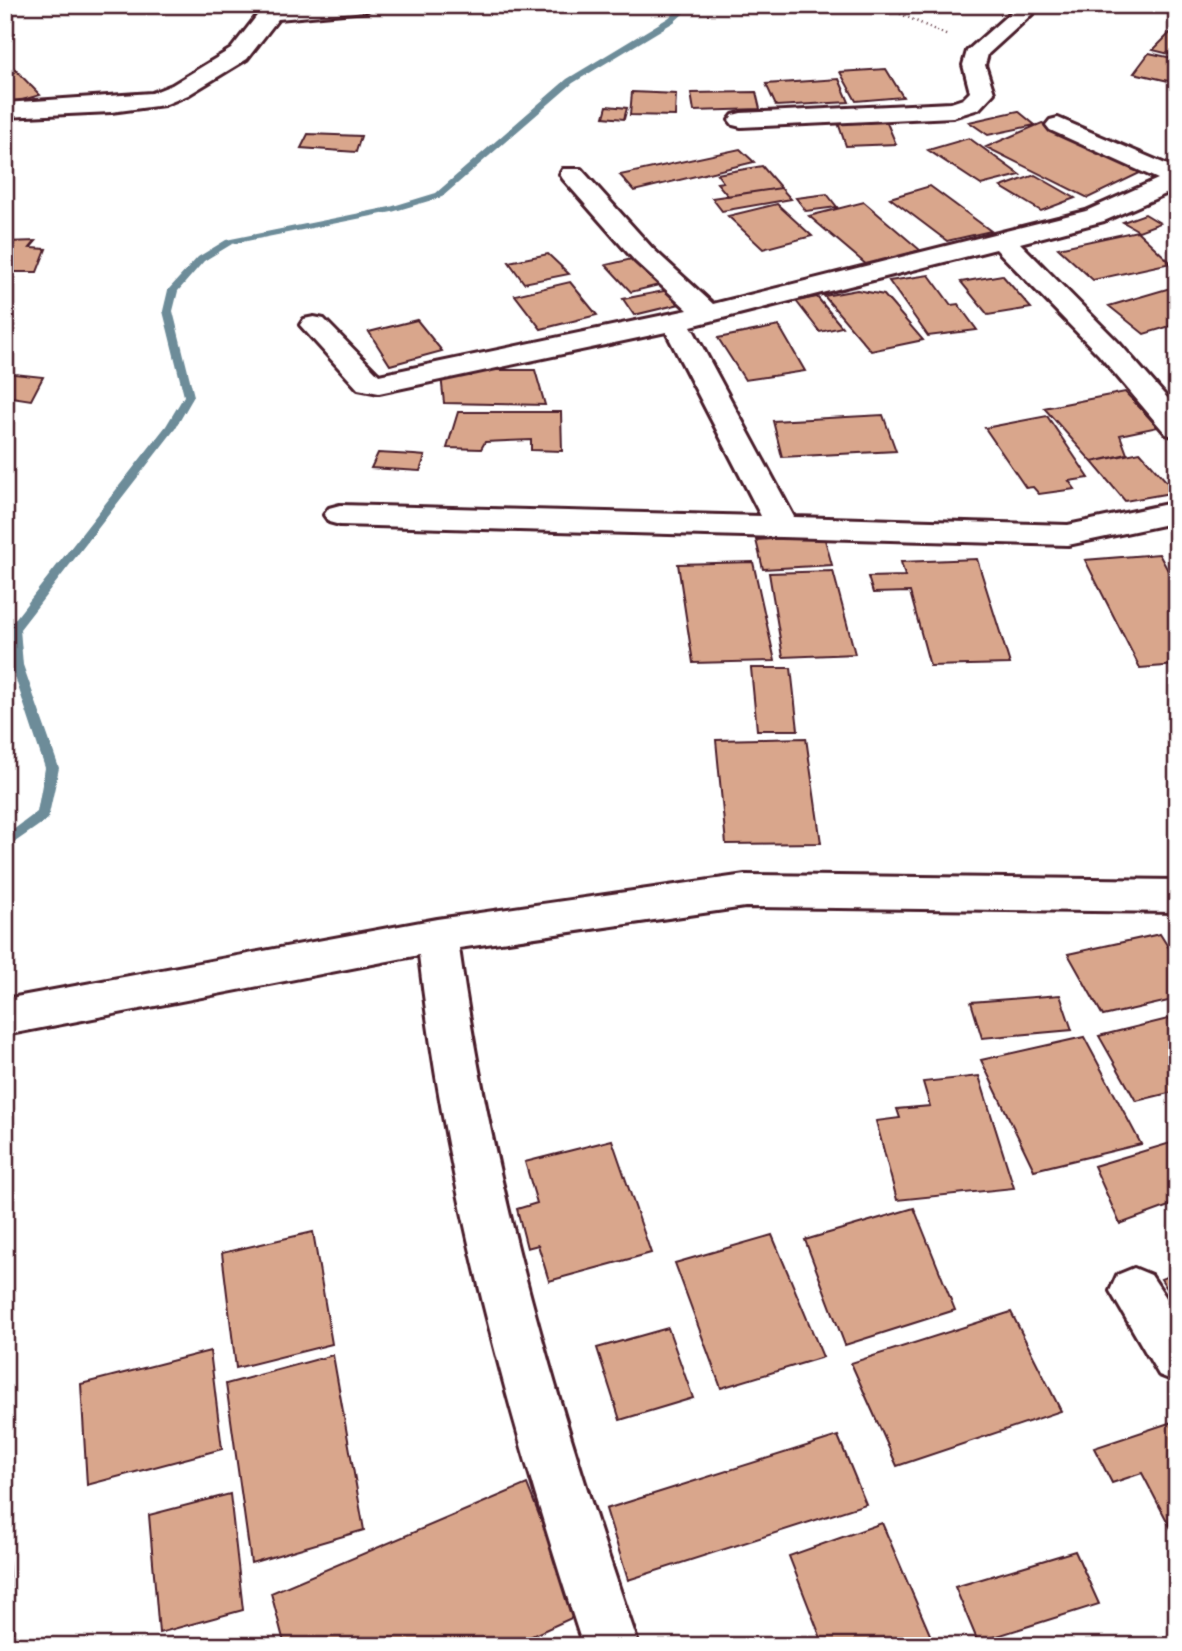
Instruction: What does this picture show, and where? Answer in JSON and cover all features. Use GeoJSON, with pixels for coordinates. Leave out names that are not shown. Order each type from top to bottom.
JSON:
{"type":"FeatureCollection","features":[{"type":"Feature","properties":{"kind":"street"},"geometry":{"type":"LineString","coordinates":[[5,110],[111,106],[156,100],[180,90],[239,54],[269,9],[366,5]]}},
{"type":"Feature","properties":{"kind":"street"},"geometry":{"type":"LineString","coordinates":[[741,120],[953,110],[971,104],[982,93],[974,65],[978,51],[1032,5]]}},
{"type":"Feature","properties":{"kind":"street"},"geometry":{"type":"LineString","coordinates":[[1058,125],[1177,179]]}},
{"type":"Feature","properties":{"kind":"street"},"geometry":{"type":"LineString","coordinates":[[572,174],[644,256],[708,314]]}},
{"type":"Feature","properties":{"kind":"street"},"geometry":{"type":"LineString","coordinates":[[314,325],[368,383],[379,384],[675,322],[1002,240],[1095,216],[1177,179]]}},
{"type":"Feature","properties":{"kind":"street"},"geometry":{"type":"LineString","coordinates":[[1002,240],[1109,349],[1177,428]]}},
{"type":"Feature","properties":{"kind":"street"},"geometry":{"type":"LineString","coordinates":[[675,322],[783,527]]}},
{"type":"Feature","properties":{"kind":"street"},"geometry":{"type":"LineString","coordinates":[[340,515],[1068,535],[1177,512]]}},
{"type":"Feature","properties":{"kind":"street"},"geometry":{"type":"LineString","coordinates":[[5,1017],[437,935],[744,891],[1177,896]]}},
{"type":"Feature","properties":{"kind":"street"},"geometry":{"type":"LineString","coordinates":[[437,935],[448,1034],[513,1333],[611,1646]]}},
{"type":"Feature","properties":{"kind":"street"},"geometry":{"type":"LineString","coordinates":[[1134,1291],[1177,1358]]}},
{"type":"Feature","properties":{"kind":"path"},"geometry":{"type":"LineString","coordinates":[[888,8],[978,51]]}},
{"type":"Feature","properties":{"kind":"building"},"geometry":{"type":"Polygon","coordinates":[[[1175,28],[1177,56],[1153,50],[1175,28]]]}},
{"type":"Feature","properties":{"kind":"building"},"geometry":{"type":"Polygon","coordinates":[[[1149,53],[1177,59],[1177,83],[1134,73],[1149,53]]]}},
{"type":"Feature","properties":{"kind":"building"},"geometry":{"type":"Polygon","coordinates":[[[5,59],[40,95],[12,103],[5,95],[5,59]]]}},
{"type":"Feature","properties":{"kind":"building"},"geometry":{"type":"Polygon","coordinates":[[[886,69],[903,97],[856,101],[840,72],[886,69]]]}},
{"type":"Feature","properties":{"kind":"building"},"geometry":{"type":"Polygon","coordinates":[[[839,79],[849,102],[776,106],[766,84],[839,79]]]}},
{"type":"Feature","properties":{"kind":"building"},"geometry":{"type":"Polygon","coordinates":[[[632,92],[676,94],[675,116],[630,115],[632,92]]]}},
{"type":"Feature","properties":{"kind":"building"},"geometry":{"type":"Polygon","coordinates":[[[756,92],[760,109],[694,111],[691,93],[756,92]]]}},
{"type":"Feature","properties":{"kind":"building"},"geometry":{"type":"Polygon","coordinates":[[[607,106],[627,108],[624,119],[604,117],[607,106]]]}},
{"type":"Feature","properties":{"kind":"building"},"geometry":{"type":"Polygon","coordinates":[[[1018,111],[1035,125],[988,135],[969,122],[1018,111]]]}},
{"type":"Feature","properties":{"kind":"building"},"geometry":{"type":"Polygon","coordinates":[[[884,116],[896,144],[846,146],[836,117],[884,116]]]}},
{"type":"Feature","properties":{"kind":"building"},"geometry":{"type":"Polygon","coordinates":[[[1042,123],[1144,171],[1088,198],[986,147],[1042,123]]]}},
{"type":"Feature","properties":{"kind":"building"},"geometry":{"type":"Polygon","coordinates":[[[308,134],[361,136],[356,152],[301,148],[308,134]]]}},
{"type":"Feature","properties":{"kind":"building"},"geometry":{"type":"Polygon","coordinates":[[[969,138],[1020,175],[981,185],[928,150],[969,138]]]}},
{"type":"Feature","properties":{"kind":"building"},"geometry":{"type":"Polygon","coordinates":[[[740,149],[754,162],[634,191],[620,175],[740,149]]]}},
{"type":"Feature","properties":{"kind":"building"},"geometry":{"type":"Polygon","coordinates":[[[762,166],[781,188],[728,196],[717,183],[723,182],[717,174],[762,166]]]}},
{"type":"Feature","properties":{"kind":"building"},"geometry":{"type":"Polygon","coordinates":[[[1035,175],[1075,198],[1041,211],[1001,187],[1035,175]]]}},
{"type":"Feature","properties":{"kind":"building"},"geometry":{"type":"Polygon","coordinates":[[[930,186],[991,231],[947,241],[890,198],[930,186]]]}},
{"type":"Feature","properties":{"kind":"building"},"geometry":{"type":"Polygon","coordinates":[[[781,188],[791,199],[722,211],[712,198],[781,188]]]}},
{"type":"Feature","properties":{"kind":"building"},"geometry":{"type":"Polygon","coordinates":[[[827,194],[837,207],[806,211],[796,198],[827,194]]]}},
{"type":"Feature","properties":{"kind":"building"},"geometry":{"type":"Polygon","coordinates":[[[864,202],[920,250],[868,266],[809,216],[864,202]]]}},
{"type":"Feature","properties":{"kind":"building"},"geometry":{"type":"Polygon","coordinates":[[[777,204],[812,236],[763,249],[728,216],[777,204]]]}},
{"type":"Feature","properties":{"kind":"building"},"geometry":{"type":"Polygon","coordinates":[[[1145,214],[1160,223],[1139,231],[1123,222],[1145,214]]]}},
{"type":"Feature","properties":{"kind":"building"},"geometry":{"type":"Polygon","coordinates":[[[1137,231],[1171,263],[1093,280],[1058,248],[1137,231]]]}},
{"type":"Feature","properties":{"kind":"building"},"geometry":{"type":"Polygon","coordinates":[[[36,241],[30,248],[46,249],[37,272],[5,272],[5,242],[36,241]]]}},
{"type":"Feature","properties":{"kind":"building"},"geometry":{"type":"Polygon","coordinates":[[[548,254],[569,274],[524,283],[509,262],[548,254]]]}},
{"type":"Feature","properties":{"kind":"building"},"geometry":{"type":"Polygon","coordinates":[[[636,258],[663,284],[631,292],[606,265],[636,258]]]}},
{"type":"Feature","properties":{"kind":"building"},"geometry":{"type":"Polygon","coordinates":[[[929,275],[951,305],[958,304],[977,330],[928,336],[889,281],[929,275]]]}},
{"type":"Feature","properties":{"kind":"building"},"geometry":{"type":"Polygon","coordinates":[[[1002,275],[1031,308],[988,315],[961,282],[1002,275]]]}},
{"type":"Feature","properties":{"kind":"building"},"geometry":{"type":"Polygon","coordinates":[[[570,282],[597,315],[541,329],[515,295],[570,282]]]}},
{"type":"Feature","properties":{"kind":"building"},"geometry":{"type":"Polygon","coordinates":[[[1177,286],[1177,324],[1144,334],[1109,306],[1177,286]]]}},
{"type":"Feature","properties":{"kind":"building"},"geometry":{"type":"Polygon","coordinates":[[[679,288],[688,302],[634,315],[623,299],[679,288]]]}},
{"type":"Feature","properties":{"kind":"building"},"geometry":{"type":"Polygon","coordinates":[[[857,290],[884,295],[923,340],[871,351],[824,296],[857,290]]]}},
{"type":"Feature","properties":{"kind":"building"},"geometry":{"type":"Polygon","coordinates":[[[817,297],[842,327],[820,332],[796,301],[817,297]]]}},
{"type":"Feature","properties":{"kind":"building"},"geometry":{"type":"Polygon","coordinates":[[[417,320],[442,351],[390,365],[369,332],[417,320]]]}},
{"type":"Feature","properties":{"kind":"building"},"geometry":{"type":"Polygon","coordinates":[[[779,326],[805,371],[745,380],[718,338],[779,326]]]}},
{"type":"Feature","properties":{"kind":"building"},"geometry":{"type":"Polygon","coordinates":[[[470,370],[535,370],[545,405],[444,403],[441,375],[471,376],[470,370]]]}},
{"type":"Feature","properties":{"kind":"building"},"geometry":{"type":"Polygon","coordinates":[[[5,373],[43,377],[31,400],[5,396],[5,373]]]}},
{"type":"Feature","properties":{"kind":"building"},"geometry":{"type":"Polygon","coordinates":[[[1125,392],[1158,427],[1120,435],[1127,454],[1092,462],[1044,408],[1125,392]]]}},
{"type":"Feature","properties":{"kind":"building"},"geometry":{"type":"Polygon","coordinates":[[[458,412],[561,412],[562,451],[531,450],[531,440],[485,442],[481,449],[447,448],[458,412]]]}},
{"type":"Feature","properties":{"kind":"building"},"geometry":{"type":"Polygon","coordinates":[[[883,415],[896,451],[782,457],[773,421],[883,415]]]}},
{"type":"Feature","properties":{"kind":"building"},"geometry":{"type":"Polygon","coordinates":[[[1047,416],[1089,478],[1069,481],[1075,489],[1039,494],[1033,487],[1026,488],[985,428],[1047,416]]]}},
{"type":"Feature","properties":{"kind":"building"},"geometry":{"type":"Polygon","coordinates":[[[1140,452],[1176,492],[1125,501],[1092,462],[1140,452]]]}},
{"type":"Feature","properties":{"kind":"building"},"geometry":{"type":"Polygon","coordinates":[[[378,453],[425,456],[420,471],[371,468],[378,453]]]}},
{"type":"Feature","properties":{"kind":"building"},"geometry":{"type":"Polygon","coordinates":[[[824,536],[832,565],[763,569],[756,540],[824,536]]]}},
{"type":"Feature","properties":{"kind":"building"},"geometry":{"type":"Polygon","coordinates":[[[1159,554],[1177,587],[1177,665],[1140,668],[1085,560],[1159,554]]]}},
{"type":"Feature","properties":{"kind":"building"},"geometry":{"type":"Polygon","coordinates":[[[977,559],[1010,664],[930,666],[910,592],[873,593],[868,577],[905,576],[901,562],[977,559]]]}},
{"type":"Feature","properties":{"kind":"building"},"geometry":{"type":"Polygon","coordinates":[[[753,562],[775,661],[693,663],[678,564],[753,562]]]}},
{"type":"Feature","properties":{"kind":"building"},"geometry":{"type":"Polygon","coordinates":[[[833,571],[855,654],[783,657],[769,573],[833,571]]]}},
{"type":"Feature","properties":{"kind":"building"},"geometry":{"type":"Polygon","coordinates":[[[751,668],[791,668],[798,730],[757,730],[751,668]]]}},
{"type":"Feature","properties":{"kind":"building"},"geometry":{"type":"Polygon","coordinates":[[[806,738],[821,843],[726,844],[716,740],[806,738]]]}},
{"type":"Feature","properties":{"kind":"building"},"geometry":{"type":"Polygon","coordinates":[[[1160,934],[1177,961],[1177,999],[1103,1016],[1068,954],[1160,934]]]}},
{"type":"Feature","properties":{"kind":"building"},"geometry":{"type":"Polygon","coordinates":[[[1060,995],[1072,1030],[982,1038],[971,1002],[1060,995]]]}},
{"type":"Feature","properties":{"kind":"building"},"geometry":{"type":"Polygon","coordinates":[[[1176,1017],[1177,1091],[1136,1101],[1099,1036],[1176,1017]]]}},
{"type":"Feature","properties":{"kind":"building"},"geometry":{"type":"Polygon","coordinates":[[[1084,1037],[1141,1144],[1034,1170],[981,1060],[1084,1037]]]}},
{"type":"Feature","properties":{"kind":"building"},"geometry":{"type":"Polygon","coordinates":[[[979,1076],[1014,1188],[897,1200],[876,1121],[900,1118],[897,1109],[930,1106],[923,1082],[979,1076]]]}},
{"type":"Feature","properties":{"kind":"building"},"geometry":{"type":"Polygon","coordinates":[[[612,1140],[651,1253],[549,1281],[538,1245],[527,1248],[517,1209],[537,1203],[525,1162],[612,1140]]]}},
{"type":"Feature","properties":{"kind":"building"},"geometry":{"type":"Polygon","coordinates":[[[1177,1141],[1177,1203],[1120,1224],[1094,1166],[1177,1141]]]}},
{"type":"Feature","properties":{"kind":"building"},"geometry":{"type":"Polygon","coordinates":[[[914,1208],[955,1310],[845,1345],[805,1240],[914,1208]]]}},
{"type":"Feature","properties":{"kind":"building"},"geometry":{"type":"Polygon","coordinates":[[[313,1232],[332,1344],[236,1368],[222,1253],[313,1232]]]}},
{"type":"Feature","properties":{"kind":"building"},"geometry":{"type":"Polygon","coordinates":[[[772,1235],[823,1357],[721,1388],[675,1263],[772,1235]]]}},
{"type":"Feature","properties":{"kind":"building"},"geometry":{"type":"Polygon","coordinates":[[[1177,1273],[1177,1304],[1161,1279],[1177,1273]]]}},
{"type":"Feature","properties":{"kind":"building"},"geometry":{"type":"Polygon","coordinates":[[[1011,1312],[1061,1411],[897,1466],[851,1363],[1011,1312]]]}},
{"type":"Feature","properties":{"kind":"building"},"geometry":{"type":"Polygon","coordinates":[[[668,1328],[693,1398],[620,1420],[597,1348],[668,1328]]]}},
{"type":"Feature","properties":{"kind":"building"},"geometry":{"type":"Polygon","coordinates":[[[210,1351],[222,1449],[87,1485],[81,1384],[210,1351]]]}},
{"type":"Feature","properties":{"kind":"building"},"geometry":{"type":"Polygon","coordinates":[[[333,1355],[364,1530],[251,1563],[226,1384],[333,1355]]]}},
{"type":"Feature","properties":{"kind":"building"},"geometry":{"type":"Polygon","coordinates":[[[1175,1421],[1177,1540],[1142,1473],[1112,1483],[1094,1448],[1175,1421]]]}},
{"type":"Feature","properties":{"kind":"building"},"geometry":{"type":"Polygon","coordinates":[[[838,1436],[866,1504],[628,1580],[606,1509],[838,1436]]]}},
{"type":"Feature","properties":{"kind":"building"},"geometry":{"type":"Polygon","coordinates":[[[527,1484],[578,1615],[510,1646],[285,1646],[271,1593],[527,1484]]]}},
{"type":"Feature","properties":{"kind":"building"},"geometry":{"type":"Polygon","coordinates":[[[230,1494],[243,1610],[159,1633],[149,1515],[230,1494]]]}},
{"type":"Feature","properties":{"kind":"building"},"geometry":{"type":"Polygon","coordinates":[[[5,1514],[13,1637],[5,1639],[5,1514]]]}},
{"type":"Feature","properties":{"kind":"building"},"geometry":{"type":"Polygon","coordinates":[[[882,1523],[935,1646],[824,1646],[789,1556],[882,1523]]]}},
{"type":"Feature","properties":{"kind":"building"},"geometry":{"type":"Polygon","coordinates":[[[1075,1551],[1099,1604],[978,1642],[955,1587],[1075,1551]]]}},
{"type":"Feature","properties":{"kind":"waterway"},"geometry":{"type":"LineString","coordinates":[[5,844],[43,815],[52,768],[17,665],[14,628],[171,427],[189,396],[168,311],[173,290],[201,259],[229,242],[392,209],[439,195],[570,81],[671,20],[689,5]]}}]}
